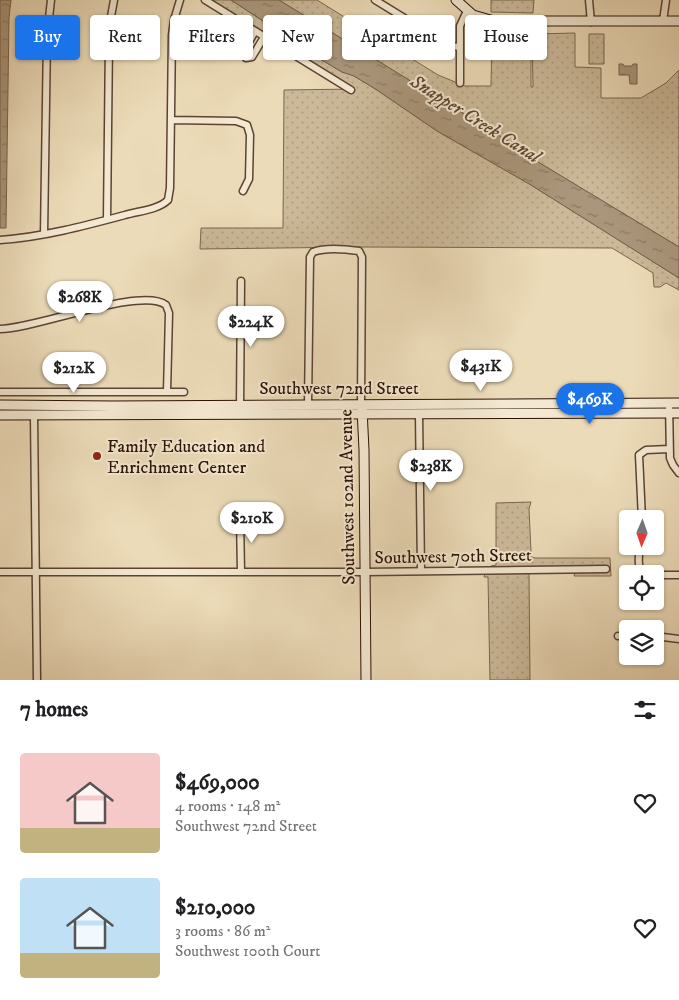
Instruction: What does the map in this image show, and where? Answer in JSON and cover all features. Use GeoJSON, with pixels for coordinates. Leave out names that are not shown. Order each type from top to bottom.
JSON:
{"type":"FeatureCollection","features":[{"type":"Feature","properties":{"kind":"main road"},"geometry":{"type":"LineString","coordinates":[[456,0],[468,11],[484,19],[497,22],[679,21]]}},
{"type":"Feature","properties":{"kind":"main road","name":"Southwest 72nd Street"},"geometry":{"type":"LineString","coordinates":[[0,405],[34,410],[240,410],[362,414],[501,414],[679,403]]}},
{"type":"Feature","properties":{"kind":"main road","name":"Southwest 72nd Street"},"geometry":{"type":"LineString","coordinates":[[240,410],[308,404],[518,404],[679,413]]}},
{"type":"Feature","properties":{"kind":"main road","name":"Southwest 102nd Avenue"},"geometry":{"type":"LineString","coordinates":[[361,404],[366,680]]}},
{"type":"Feature","properties":{"kind":"main road"},"geometry":{"type":"LineString","coordinates":[[501,414],[518,404]]}},
{"type":"Feature","properties":{"kind":"main road","name":"Southwest 72nd Street"},"geometry":{"type":"LineString","coordinates":[[0,415],[34,410]]}},
{"type":"Feature","properties":{"kind":"street"},"geometry":{"type":"LineString","coordinates":[[44,234],[47,36],[50,0]]}},
{"type":"Feature","properties":{"kind":"street"},"geometry":{"type":"LineString","coordinates":[[107,219],[109,35],[114,0]]}},
{"type":"Feature","properties":{"kind":"street"},"geometry":{"type":"LineString","coordinates":[[0,240],[44,234],[156,207],[167,201],[170,188],[172,35],[180,0]]}},
{"type":"Feature","properties":{"kind":"street"},"geometry":{"type":"LineString","coordinates":[[205,0],[263,36]]}},
{"type":"Feature","properties":{"kind":"street"},"geometry":{"type":"LineString","coordinates":[[375,0],[450,46],[460,47]]}},
{"type":"Feature","properties":{"kind":"street"},"geometry":{"type":"LineString","coordinates":[[589,0],[591,22]]}},
{"type":"Feature","properties":{"kind":"street"},"geometry":{"type":"LineString","coordinates":[[663,22],[666,0]]}},
{"type":"Feature","properties":{"kind":"street"},"geometry":{"type":"LineString","coordinates":[[460,83],[461,23],[468,11]]}},
{"type":"Feature","properties":{"kind":"street"},"geometry":{"type":"LineString","coordinates":[[255,31],[244,51],[246,58],[252,57],[263,39]]}},
{"type":"Feature","properties":{"kind":"street"},"geometry":{"type":"LineString","coordinates":[[302,60],[351,90]]}},
{"type":"Feature","properties":{"kind":"street"},"geometry":{"type":"LineString","coordinates":[[170,120],[236,121],[245,123],[250,135],[250,179],[243,191]]}},
{"type":"Feature","properties":{"kind":"street","name":"Southwest 102nd Avenue"},"geometry":{"type":"LineString","coordinates":[[308,404],[310,262],[312,253],[320,250],[338,250],[357,251],[361,254],[361,404]]}},
{"type":"Feature","properties":{"kind":"street"},"geometry":{"type":"LineString","coordinates":[[240,410],[241,281]]}},
{"type":"Feature","properties":{"kind":"street"},"geometry":{"type":"LineString","coordinates":[[0,329],[34,324],[126,302],[158,301],[166,305],[169,313],[167,392]]}},
{"type":"Feature","properties":{"kind":"street"},"geometry":{"type":"LineString","coordinates":[[0,392],[184,392]]}},
{"type":"Feature","properties":{"kind":"street"},"geometry":{"type":"LineString","coordinates":[[669,403],[669,449],[673,465],[679,473]]}},
{"type":"Feature","properties":{"kind":"street"},"geometry":{"type":"LineString","coordinates":[[34,410],[37,680]]}},
{"type":"Feature","properties":{"kind":"street"},"geometry":{"type":"LineString","coordinates":[[419,414],[421,571]]}},
{"type":"Feature","properties":{"kind":"street"},"geometry":{"type":"LineString","coordinates":[[642,510],[639,455],[646,450],[669,449]]}},
{"type":"Feature","properties":{"kind":"street"},"geometry":{"type":"LineString","coordinates":[[240,518],[242,572]]}},
{"type":"Feature","properties":{"kind":"street","name":"Southwest 70th Street"},"geometry":{"type":"LineString","coordinates":[[0,572],[365,572],[606,569]]}},
{"type":"Feature","properties":{"kind":"street"},"geometry":{"type":"LineString","coordinates":[[664,575],[679,575]]}},
{"type":"Feature","properties":{"kind":"street"},"geometry":{"type":"LineString","coordinates":[[664,637],[679,638]]}},
{"type":"Feature","properties":{"kind":"shaded area"},"geometry":{"type":"Polygon","coordinates":[[[211,0],[231,0],[263,21],[263,32],[253,26],[253,15],[235,15],[211,0]]]}},
{"type":"Feature","properties":{"kind":"shaded area"},"geometry":{"type":"Polygon","coordinates":[[[279,0],[317,0],[342,15],[342,39],[332,33],[332,15],[303,15],[279,0]]]}},
{"type":"Feature","properties":{"kind":"shaded area"},"geometry":{"type":"Polygon","coordinates":[[[491,0],[534,0],[533,13],[491,12],[491,0]]]}},
{"type":"Feature","properties":{"kind":"shaded area"},"geometry":{"type":"Polygon","coordinates":[[[575,33],[575,67],[601,68],[601,98],[641,98],[666,83],[679,70],[679,247],[538,162],[508,141],[376,60],[414,60],[438,75],[465,86],[491,86],[491,60],[531,60],[531,87],[533,87],[532,60],[547,60],[547,34],[575,33]]]}},
{"type":"Feature","properties":{"kind":"shaded area"},"geometry":{"type":"Polygon","coordinates":[[[589,34],[604,34],[604,64],[589,64],[589,34]]]}},
{"type":"Feature","properties":{"kind":"shaded area"},"geometry":{"type":"Polygon","coordinates":[[[308,60],[322,60],[340,71],[354,76],[437,131],[531,185],[679,278],[679,290],[666,283],[660,287],[654,287],[653,273],[612,248],[361,247],[200,249],[201,228],[283,228],[284,90],[355,89],[308,60]]]}},
{"type":"Feature","properties":{"kind":"shaded area"},"geometry":{"type":"Polygon","coordinates":[[[531,502],[529,509],[531,552],[529,556],[535,558],[610,558],[611,576],[574,576],[575,573],[606,572],[492,568],[491,566],[496,565],[496,503],[531,502]]]}},
{"type":"Feature","properties":{"kind":"shaded area"},"geometry":{"type":"Polygon","coordinates":[[[485,573],[529,573],[530,680],[490,680],[488,577],[484,577],[485,573]]]}},
{"type":"Feature","properties":{"kind":"water"},"geometry":{"type":"Polygon","coordinates":[[[0,0],[11,0],[9,17],[6,228],[0,228],[0,0]]]}},
{"type":"Feature","properties":{"kind":"water"},"geometry":{"type":"Polygon","coordinates":[[[231,0],[279,0],[303,15],[263,15],[263,21],[231,0]]]}},
{"type":"Feature","properties":{"kind":"water"},"geometry":{"type":"Polygon","coordinates":[[[332,33],[342,39],[342,60],[376,60],[508,141],[538,162],[679,247],[679,278],[531,185],[437,131],[377,90],[354,76],[342,72],[322,60],[332,60],[332,33]]]}},
{"type":"Feature","properties":{"kind":"water"},"geometry":{"type":"Polygon","coordinates":[[[619,64],[632,66],[637,64],[637,84],[630,84],[629,75],[619,75],[619,64]]]}},
{"type":"Feature","properties":{"kind":"place","name":"Family Education and Enrichment Center"},"geometry":{"type":"Point","coordinates":[97,456]}},
{"type":"Feature","properties":{"kind":"water label","name":"Snapper Creek Canal"},"geometry":{"type":"Point","coordinates":[476,118]}}]}
